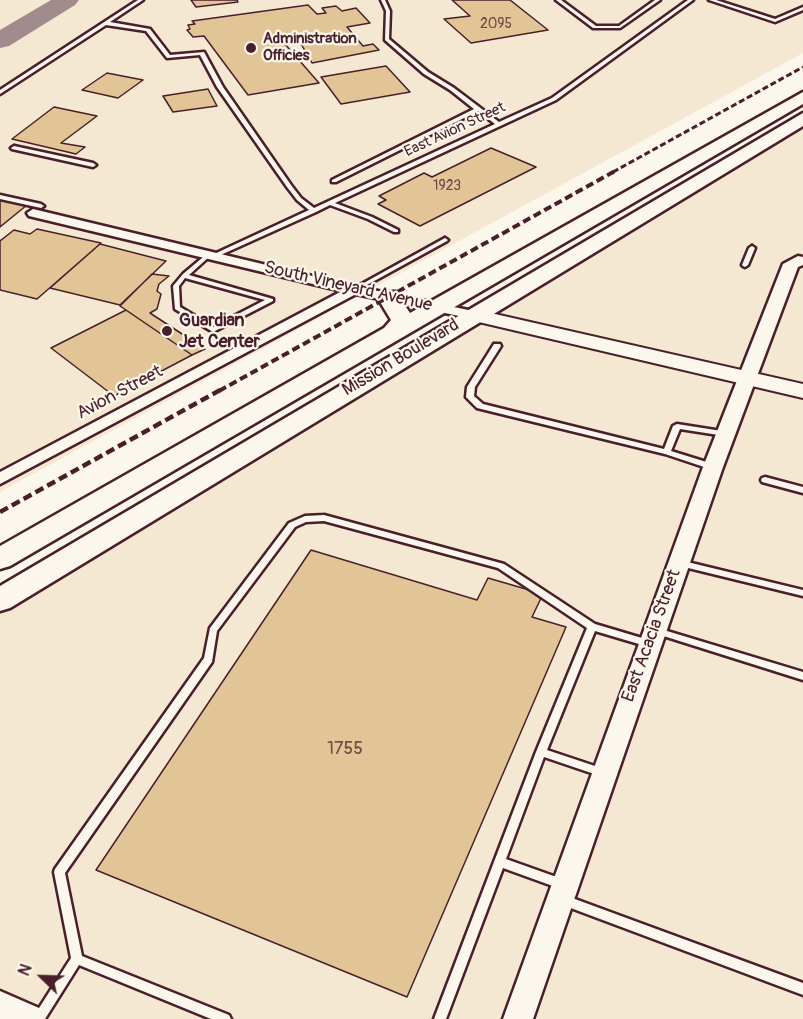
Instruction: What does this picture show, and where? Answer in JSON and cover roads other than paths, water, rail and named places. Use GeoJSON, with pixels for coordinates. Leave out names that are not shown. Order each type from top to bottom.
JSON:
{"type":"FeatureCollection","features":[{"type":"Feature","properties":{"kind":"main road","name":"Mission Boulevard"},"geometry":{"type":"LineString","coordinates":[[0,559],[803,97]]}},
{"type":"Feature","properties":{"kind":"main road","name":"Mission Boulevard"},"geometry":{"type":"LineString","coordinates":[[0,600],[803,118]]}},
{"type":"Feature","properties":{"kind":"main road"},"geometry":{"type":"LineString","coordinates":[[388,297],[397,308],[402,320],[392,333]]}},
{"type":"Feature","properties":{"kind":"main road","name":"South Vineyard Avenue"},"geometry":{"type":"LineString","coordinates":[[473,315],[803,391]]}},
{"type":"Feature","properties":{"kind":"street","name":"South Vineyard Avenue"},"geometry":{"type":"LineString","coordinates":[[33,213],[354,290],[473,315]]}},
{"type":"Feature","properties":{"kind":"street","name":"East Acacia Street"},"geometry":{"type":"LineString","coordinates":[[518,1019],[651,637],[746,377],[791,264],[801,260]]}},
{"type":"Feature","properties":{"kind":"street","name":"Avion Street"},"geometry":{"type":"LineString","coordinates":[[0,479],[354,290]]}},
{"type":"Feature","properties":{"kind":"street"},"geometry":{"type":"LineString","coordinates":[[0,1006],[28,1019]]}},
{"type":"Feature","properties":{"kind":"lane"},"geometry":{"type":"LineString","coordinates":[[0,92],[141,0]]}},
{"type":"Feature","properties":{"kind":"lane"},"geometry":{"type":"LineString","coordinates":[[383,0],[388,11],[387,39],[425,73],[498,124]]}},
{"type":"Feature","properties":{"kind":"lane"},"geometry":{"type":"LineString","coordinates":[[558,0],[594,27],[620,27],[658,0]]}},
{"type":"Feature","properties":{"kind":"lane","name":"East Avion Street"},"geometry":{"type":"LineString","coordinates":[[184,276],[211,255],[314,211],[554,99],[691,0]]}},
{"type":"Feature","properties":{"kind":"lane"},"geometry":{"type":"LineString","coordinates":[[714,0],[775,21],[803,8]]}},
{"type":"Feature","properties":{"kind":"lane"},"geometry":{"type":"LineString","coordinates":[[105,23],[148,30],[169,57],[202,53],[220,87],[289,186],[299,199],[314,211]]}},
{"type":"Feature","properties":{"kind":"lane"},"geometry":{"type":"LineString","coordinates":[[334,181],[478,109]]}},
{"type":"Feature","properties":{"kind":"lane"},"geometry":{"type":"LineString","coordinates":[[14,148],[93,165]]}},
{"type":"Feature","properties":{"kind":"lane"},"geometry":{"type":"LineString","coordinates":[[0,197],[41,206],[33,213]]}},
{"type":"Feature","properties":{"kind":"lane"},"geometry":{"type":"LineString","coordinates":[[330,203],[364,215],[396,231]]}},
{"type":"Feature","properties":{"kind":"lane"},"geometry":{"type":"LineString","coordinates":[[354,290],[445,240]]}},
{"type":"Feature","properties":{"kind":"lane"},"geometry":{"type":"LineString","coordinates":[[745,265],[752,248]]}},
{"type":"Feature","properties":{"kind":"lane"},"geometry":{"type":"LineString","coordinates":[[184,276],[271,300],[213,330],[177,308],[176,286],[184,276]]}},
{"type":"Feature","properties":{"kind":"lane"},"geometry":{"type":"LineString","coordinates":[[497,346],[471,387],[470,397],[480,406],[667,452],[713,467]]}},
{"type":"Feature","properties":{"kind":"lane"},"geometry":{"type":"LineString","coordinates":[[667,452],[677,426],[725,434]]}},
{"type":"Feature","properties":{"kind":"lane"},"geometry":{"type":"LineString","coordinates":[[765,480],[803,490]]}},
{"type":"Feature","properties":{"kind":"lane"},"geometry":{"type":"LineString","coordinates":[[38,1019],[77,959],[59,873],[209,659],[213,630],[291,525],[305,519],[324,518],[501,566],[592,627],[651,637],[803,676]]}},
{"type":"Feature","properties":{"kind":"lane"},"geometry":{"type":"LineString","coordinates":[[678,563],[803,593]]}},
{"type":"Feature","properties":{"kind":"lane"},"geometry":{"type":"LineString","coordinates":[[440,1019],[541,752],[592,627]]}},
{"type":"Feature","properties":{"kind":"lane"},"geometry":{"type":"LineString","coordinates":[[541,752],[604,773]]}},
{"type":"Feature","properties":{"kind":"lane"},"geometry":{"type":"LineString","coordinates":[[500,862],[562,892],[803,989]]}},
{"type":"Feature","properties":{"kind":"lane"},"geometry":{"type":"LineString","coordinates":[[77,959],[225,1019]]}},
{"type":"Feature","properties":{"kind":"railway"},"geometry":{"type":"LineString","coordinates":[[613,172],[803,67]]}},
{"type":"Feature","properties":{"kind":"railway"},"geometry":{"type":"LineString","coordinates":[[219,391],[615,171]]}},
{"type":"Feature","properties":{"kind":"railway"},"geometry":{"type":"LineString","coordinates":[[0,512],[222,389]]}},
{"type":"Feature","properties":{"kind":"place","name":"Administration Officies"},"geometry":{"type":"Point","coordinates":[251,48]}},
{"type":"Feature","properties":{"kind":"place","name":"Guardian Jet Center"},"geometry":{"type":"Point","coordinates":[167,331]}}]}
